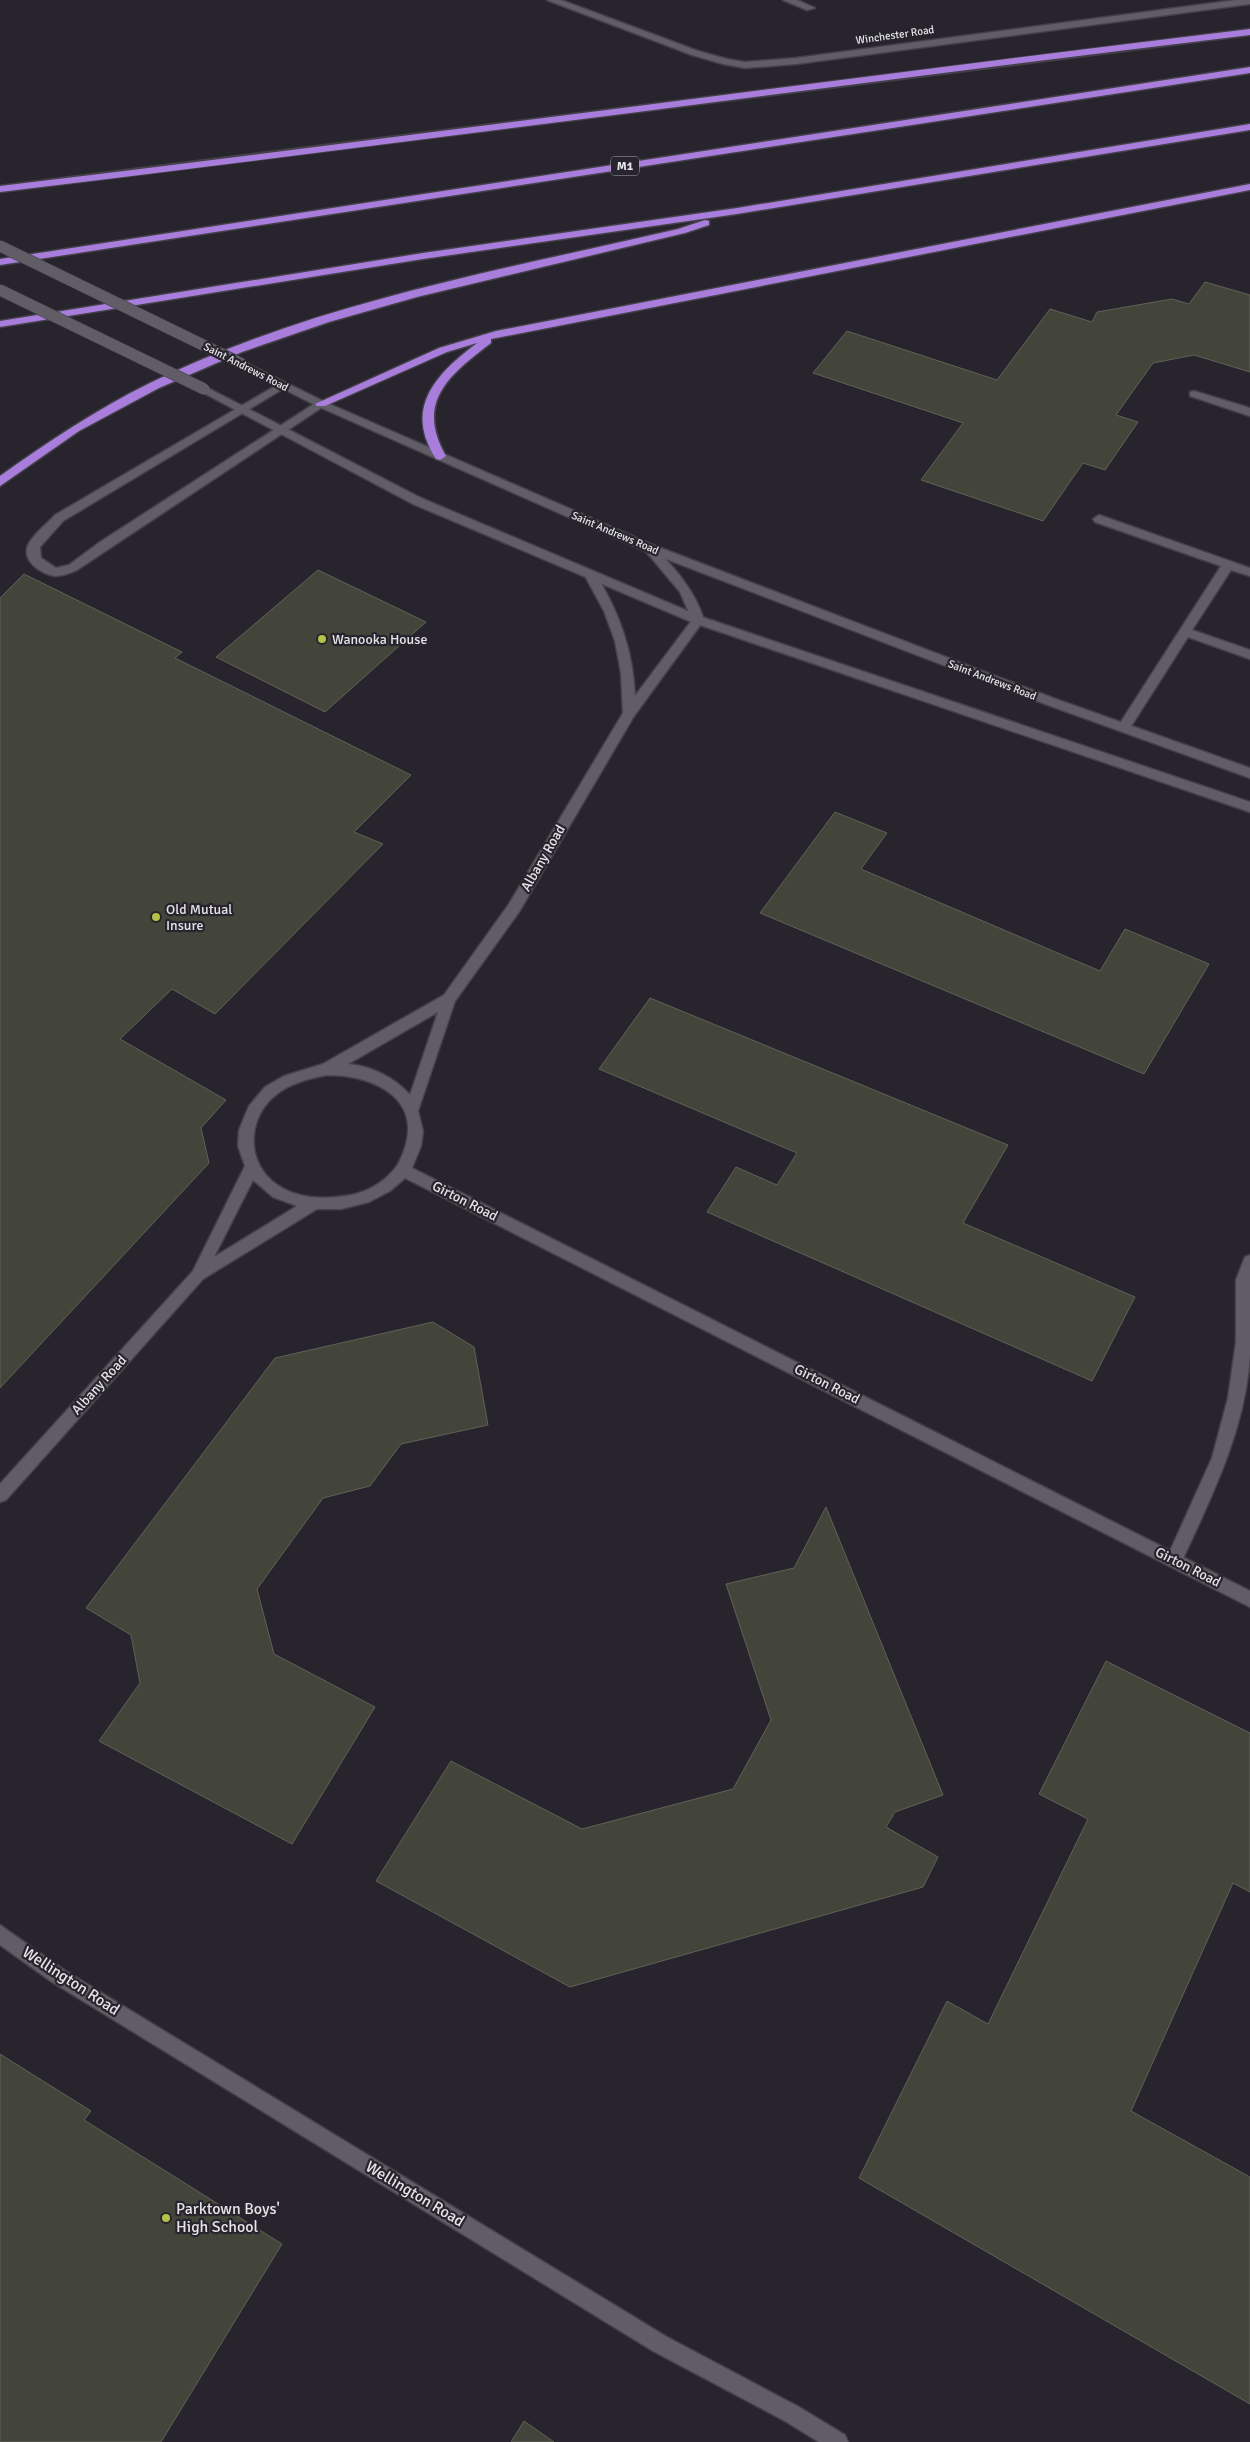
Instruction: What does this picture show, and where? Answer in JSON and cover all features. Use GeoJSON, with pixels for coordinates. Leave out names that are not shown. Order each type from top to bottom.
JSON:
{"type":"FeatureCollection","features":[{"type":"Feature","properties":{"kind":"highway"},"geometry":{"type":"LineString","coordinates":[[0,189],[1250,32]]}},
{"type":"Feature","properties":{"kind":"highway","name":"M1"},"geometry":{"type":"LineString","coordinates":[[0,262],[212,231],[1250,70]]}},
{"type":"Feature","properties":{"kind":"highway"},"geometry":{"type":"LineString","coordinates":[[0,324],[423,256],[737,211],[1250,127]]}},
{"type":"Feature","properties":{"kind":"highway"},"geometry":{"type":"LineString","coordinates":[[321,404],[443,350],[496,334],[1250,186]]}},
{"type":"Feature","properties":{"kind":"highway"},"geometry":{"type":"LineString","coordinates":[[0,482],[81,426],[157,384],[257,343],[321,321],[399,299],[681,231],[737,211]]}},
{"type":"Feature","properties":{"kind":"highway"},"geometry":{"type":"LineString","coordinates":[[440,456],[429,434],[427,410],[436,389],[451,370],[496,334]]}},
{"type":"Feature","properties":{"kind":"street","name":"Winchester Road"},"geometry":{"type":"LineString","coordinates":[[552,0],[695,53],[726,62],[764,64],[1250,1]]}},
{"type":"Feature","properties":{"kind":"street"},"geometry":{"type":"LineString","coordinates":[[788,0],[810,8]]}},
{"type":"Feature","properties":{"kind":"street","name":"Saint Andrews Road"},"geometry":{"type":"LineString","coordinates":[[0,246],[321,404],[649,548],[1123,728],[1250,773]]}},
{"type":"Feature","properties":{"kind":"street"},"geometry":{"type":"LineString","coordinates":[[0,290],[204,389],[417,501],[591,576],[698,620],[1250,807]]}},
{"type":"Feature","properties":{"kind":"street"},"geometry":{"type":"LineString","coordinates":[[282,385],[59,518],[34,546],[33,551],[36,560],[43,567],[55,572],[74,567],[321,404]]}},
{"type":"Feature","properties":{"kind":"street"},"geometry":{"type":"LineString","coordinates":[[1194,394],[1250,412]]}},
{"type":"Feature","properties":{"kind":"street"},"geometry":{"type":"LineString","coordinates":[[1098,519],[1250,572]]}},
{"type":"Feature","properties":{"kind":"street"},"geometry":{"type":"LineString","coordinates":[[649,548],[688,592],[694,604],[698,620]]}},
{"type":"Feature","properties":{"kind":"street"},"geometry":{"type":"LineString","coordinates":[[1123,728],[1228,565]]}},
{"type":"Feature","properties":{"kind":"street"},"geometry":{"type":"LineString","coordinates":[[591,576],[611,609],[619,628],[628,680],[629,713]]}},
{"type":"Feature","properties":{"kind":"street","name":"Albany Road"},"geometry":{"type":"LineString","coordinates":[[412,1109],[449,998],[514,908],[629,713],[698,620]]}},
{"type":"Feature","properties":{"kind":"street"},"geometry":{"type":"LineString","coordinates":[[1185,632],[1250,655]]}},
{"type":"Feature","properties":{"kind":"street","name":"Albany Road"},"geometry":{"type":"LineString","coordinates":[[327,1069],[449,998]]}},
{"type":"Feature","properties":{"kind":"street"},"geometry":{"type":"LineString","coordinates":[[327,1069],[354,1070],[378,1078],[399,1091],[412,1109],[417,1129],[414,1150],[403,1170],[386,1186],[364,1198],[339,1204],[313,1204],[289,1199],[266,1186],[251,1168],[244,1147],[246,1125],[258,1104],[276,1086],[300,1075],[327,1069]]}},
{"type":"Feature","properties":{"kind":"street","name":"Albany Road"},"geometry":{"type":"LineString","coordinates":[[0,1495],[198,1275],[251,1168]]}},
{"type":"Feature","properties":{"kind":"street","name":"Girton Road"},"geometry":{"type":"LineString","coordinates":[[403,1170],[1250,1599]]}},
{"type":"Feature","properties":{"kind":"street","name":"Albany Road"},"geometry":{"type":"LineString","coordinates":[[198,1275],[313,1204]]}},
{"type":"Feature","properties":{"kind":"street"},"geometry":{"type":"LineString","coordinates":[[1174,1560],[1220,1458],[1236,1398],[1244,1342],[1244,1280],[1250,1261]]}},
{"type":"Feature","properties":{"kind":"street","name":"Wellington Road"},"geometry":{"type":"LineString","coordinates":[[0,1934],[58,1976],[660,2344],[792,2414],[838,2442]]}},
{"type":"Feature","properties":{"kind":"building"},"geometry":{"type":"Polygon","coordinates":[[[1205,282],[1250,295],[1250,372],[1194,355],[1153,363],[1116,415],[1138,422],[1105,470],[1083,463],[1043,521],[921,480],[963,423],[813,373],[847,331],[997,380],[1050,309],[1092,322],[1097,312],[1172,299],[1189,304],[1205,282]]]}},
{"type":"Feature","properties":{"kind":"building","name":"Wanooka House"},"geometry":{"type":"Polygon","coordinates":[[[318,570],[426,622],[325,712],[216,657],[318,570]]]}},
{"type":"Feature","properties":{"kind":"building","name":"Old Mutual Insure"},"geometry":{"type":"Polygon","coordinates":[[[24,574],[182,652],[175,658],[411,775],[354,832],[383,844],[215,1014],[172,989],[120,1039],[226,1100],[201,1128],[209,1163],[0,1388],[0,598],[24,574]]]}},
{"type":"Feature","properties":{"kind":"building"},"geometry":{"type":"Polygon","coordinates":[[[835,812],[887,833],[861,869],[1100,971],[1125,929],[1209,964],[1144,1074],[760,913],[835,812]]]}},
{"type":"Feature","properties":{"kind":"building"},"geometry":{"type":"Polygon","coordinates":[[[650,998],[1008,1145],[963,1223],[1135,1297],[1092,1381],[707,1212],[736,1167],[777,1185],[797,1153],[599,1069],[650,998]]]}},
{"type":"Feature","properties":{"kind":"building"},"geometry":{"type":"Polygon","coordinates":[[[433,1322],[474,1347],[488,1425],[401,1444],[370,1486],[323,1498],[257,1589],[274,1654],[375,1707],[292,1844],[99,1741],[140,1683],[131,1635],[86,1608],[275,1358],[433,1322]]]}},
{"type":"Feature","properties":{"kind":"building"},"geometry":{"type":"Polygon","coordinates":[[[826,1507],[943,1795],[895,1812],[886,1827],[938,1857],[923,1887],[570,1987],[376,1881],[451,1761],[582,1829],[733,1789],[771,1720],[726,1584],[794,1568],[826,1507]]]}},
{"type":"Feature","properties":{"kind":"building"},"geometry":{"type":"Polygon","coordinates":[[[1106,1661],[1250,1733],[1250,1892],[1233,1883],[1131,2111],[1250,2177],[1250,2404],[859,2178],[947,2001],[988,2024],[1088,1819],[1039,1794],[1106,1661]]]}},
{"type":"Feature","properties":{"kind":"building"},"geometry":{"type":"Polygon","coordinates":[[[0,2054],[91,2111],[84,2120],[282,2244],[161,2442],[0,2442],[0,2054]]]}},
{"type":"Feature","properties":{"kind":"building"},"geometry":{"type":"Polygon","coordinates":[[[524,2421],[554,2442],[511,2442],[524,2421]]]}},
{"type":"Feature","properties":{"kind":"place","name":"Wanooka House"},"geometry":{"type":"Point","coordinates":[322,639]}},
{"type":"Feature","properties":{"kind":"place","name":"Old Mutual Insure"},"geometry":{"type":"Point","coordinates":[156,917]}},
{"type":"Feature","properties":{"kind":"place","name":"Parktown Boys' High School"},"geometry":{"type":"Point","coordinates":[166,2218]}}]}
